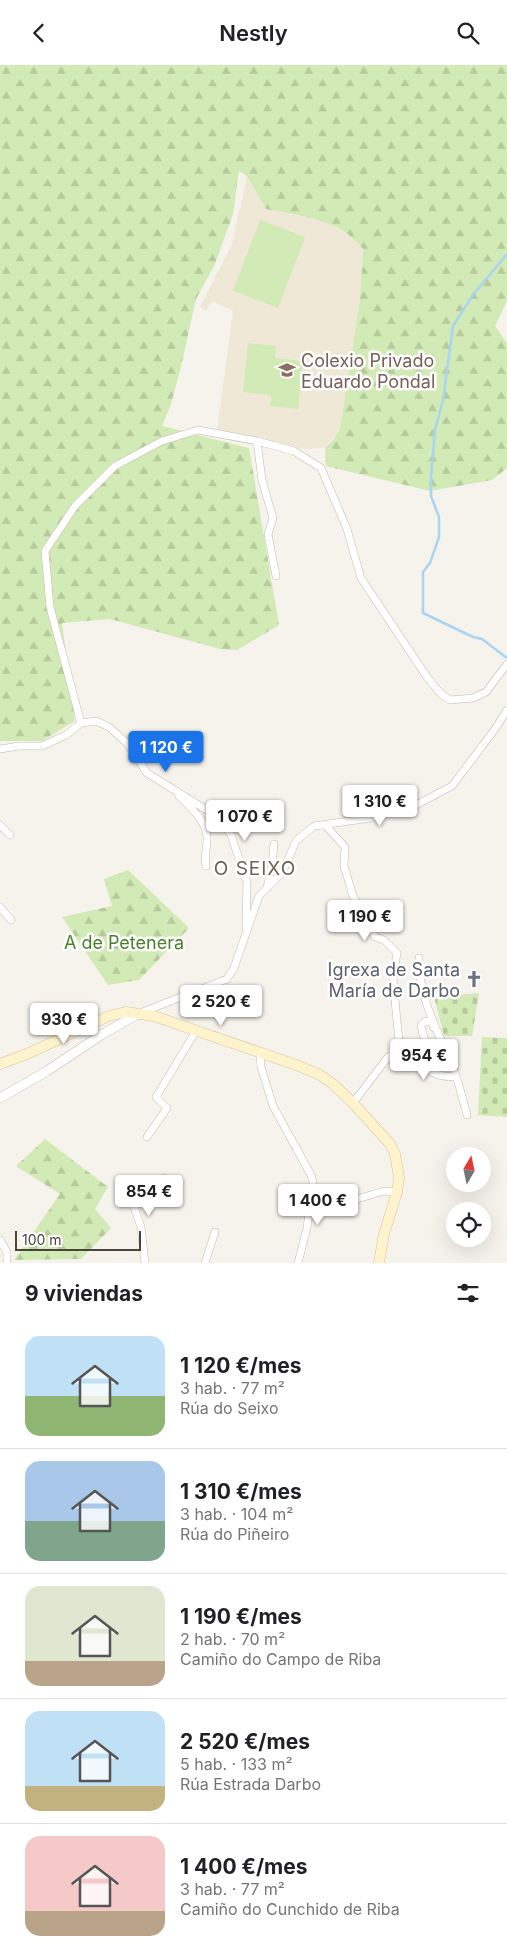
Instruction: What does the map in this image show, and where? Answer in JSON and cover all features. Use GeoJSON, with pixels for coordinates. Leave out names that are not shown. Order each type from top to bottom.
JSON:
{"type":"FeatureCollection","features":[{"type":"Feature","properties":{"kind":"main road"},"geometry":{"type":"LineString","coordinates":[[0,1065],[109,1015],[126,1012],[154,1017],[320,1075],[333,1084],[353,1103],[390,1144],[395,1154],[400,1177],[384,1234],[379,1263]]}},
{"type":"Feature","properties":{"kind":"street"},"geometry":{"type":"LineString","coordinates":[[81,723],[50,607],[46,551],[76,506],[115,467],[162,441],[198,431],[256,441],[294,451],[321,468],[347,529],[361,578],[427,677],[441,694],[450,700],[473,698],[486,692],[507,664]]}},
{"type":"Feature","properties":{"kind":"street"},"geometry":{"type":"LineString","coordinates":[[256,441],[262,480],[273,518],[268,534],[276,576]]}},
{"type":"Feature","properties":{"kind":"street"},"geometry":{"type":"LineString","coordinates":[[0,1098],[140,1013],[226,979],[234,968],[259,896],[282,873],[296,841],[314,826],[372,818],[412,807],[452,786],[507,710]]}},
{"type":"Feature","properties":{"kind":"street"},"geometry":{"type":"LineString","coordinates":[[0,749],[19,746],[42,746],[66,735],[81,723],[96,721],[110,727],[127,743],[147,773],[218,817],[231,835],[247,882],[246,933]]}},
{"type":"Feature","properties":{"kind":"street"},"geometry":{"type":"LineString","coordinates":[[174,791],[193,810],[206,831],[207,838],[204,856],[206,866]]}},
{"type":"Feature","properties":{"kind":"street"},"geometry":{"type":"LineString","coordinates":[[0,825],[10,835]]}},
{"type":"Feature","properties":{"kind":"street"},"geometry":{"type":"LineString","coordinates":[[325,825],[345,847],[344,866],[348,881],[353,896],[375,937],[384,940],[398,953],[393,979],[400,1052]]}},
{"type":"Feature","properties":{"kind":"street"},"geometry":{"type":"LineString","coordinates":[[267,888],[274,844]]}},
{"type":"Feature","properties":{"kind":"street"},"geometry":{"type":"LineString","coordinates":[[0,907],[11,920]]}},
{"type":"Feature","properties":{"kind":"street"},"geometry":{"type":"LineString","coordinates":[[419,958],[421,982],[428,1005],[456,1077],[467,1115]]}},
{"type":"Feature","properties":{"kind":"street"},"geometry":{"type":"LineString","coordinates":[[154,1017],[163,1003]]}},
{"type":"Feature","properties":{"kind":"street"},"geometry":{"type":"LineString","coordinates":[[431,1072],[436,1069],[437,1058],[422,1033],[421,1025],[426,1021],[431,1023],[441,1039]]}},
{"type":"Feature","properties":{"kind":"street"},"geometry":{"type":"LineString","coordinates":[[147,1137],[167,1108],[156,1097],[196,1031]]}},
{"type":"Feature","properties":{"kind":"street"},"geometry":{"type":"LineString","coordinates":[[400,1052],[431,1072],[446,1078],[456,1077]]}},
{"type":"Feature","properties":{"kind":"street"},"geometry":{"type":"LineString","coordinates":[[353,1103],[388,1057],[400,1052]]}},
{"type":"Feature","properties":{"kind":"street"},"geometry":{"type":"LineString","coordinates":[[260,1053],[261,1067],[273,1106],[311,1175],[320,1209],[384,1191],[397,1192]]}},
{"type":"Feature","properties":{"kind":"street"},"geometry":{"type":"LineString","coordinates":[[145,1263],[141,1227],[132,1201],[133,1194],[164,1178]]}},
{"type":"Feature","properties":{"kind":"street"},"geometry":{"type":"LineString","coordinates":[[298,1263],[307,1228],[313,1186]]}},
{"type":"Feature","properties":{"kind":"street"},"geometry":{"type":"LineString","coordinates":[[206,1263],[215,1232]]}},
{"type":"Feature","properties":{"kind":"street"},"geometry":{"type":"LineString","coordinates":[[0,1240],[6,1252],[7,1263]]}},
{"type":"Feature","properties":{"kind":"shaded area","name":"Colexio Privado Eduardo Pondal"},"geometry":{"type":"Polygon","coordinates":[[[247,176],[266,209],[324,221],[356,240],[363,249],[360,299],[340,429],[325,448],[302,449],[217,430],[233,311],[212,301],[206,311],[200,307],[232,244],[247,176]]]}},
{"type":"Feature","properties":{"kind":"green space"},"geometry":{"type":"Polygon","coordinates":[[[0,65],[507,65],[507,301],[495,326],[507,343],[507,468],[492,480],[430,491],[326,466],[325,448],[340,429],[360,299],[363,249],[343,231],[319,220],[266,209],[247,176],[239,171],[233,214],[215,264],[196,299],[180,371],[171,404],[162,426],[249,448],[279,625],[237,650],[220,649],[110,619],[62,623],[75,721],[42,741],[0,741],[0,65]]]}},
{"type":"Feature","properties":{"kind":"green space"},"geometry":{"type":"Polygon","coordinates":[[[260,220],[305,237],[278,308],[233,291],[260,220]]]}},
{"type":"Feature","properties":{"kind":"green space"},"geometry":{"type":"Polygon","coordinates":[[[248,343],[276,346],[275,358],[303,361],[298,409],[270,406],[271,395],[243,392],[248,343]]]}},
{"type":"Feature","properties":{"kind":"green space","name":"A de Petenera"},"geometry":{"type":"Polygon","coordinates":[[[128,870],[189,928],[139,980],[108,985],[62,917],[112,906],[104,879],[128,870]]]}},
{"type":"Feature","properties":{"kind":"green space"},"geometry":{"type":"Polygon","coordinates":[[[479,993],[472,1036],[444,1036],[434,997],[479,993]]]}},
{"type":"Feature","properties":{"kind":"green space"},"geometry":{"type":"Polygon","coordinates":[[[482,1037],[507,1038],[507,1117],[478,1115],[482,1037]]]}},
{"type":"Feature","properties":{"kind":"green space"},"geometry":{"type":"Polygon","coordinates":[[[45,1139],[108,1187],[95,1209],[111,1228],[81,1259],[14,1260],[60,1194],[16,1166],[45,1139]]]}},
{"type":"Feature","properties":{"kind":"waterway"},"geometry":{"type":"LineString","coordinates":[[507,254],[473,295],[453,326],[443,400],[435,430],[431,476],[431,496],[439,517],[439,537],[430,563],[423,572],[423,613],[473,637],[482,639],[507,658]]}},
{"type":"Feature","properties":{"kind":"place","name":"Colexio Privado Eduardo Pondal"},"geometry":{"type":"Point","coordinates":[287,370]}},
{"type":"Feature","properties":{"kind":"place","name":"Igrexa de Santa María de Darbo"},"geometry":{"type":"Point","coordinates":[474,979]}},
{"type":"Feature","properties":{"kind":"district","name":"O SEIXO"},"geometry":{"type":"Point","coordinates":[255,868]}}]}
